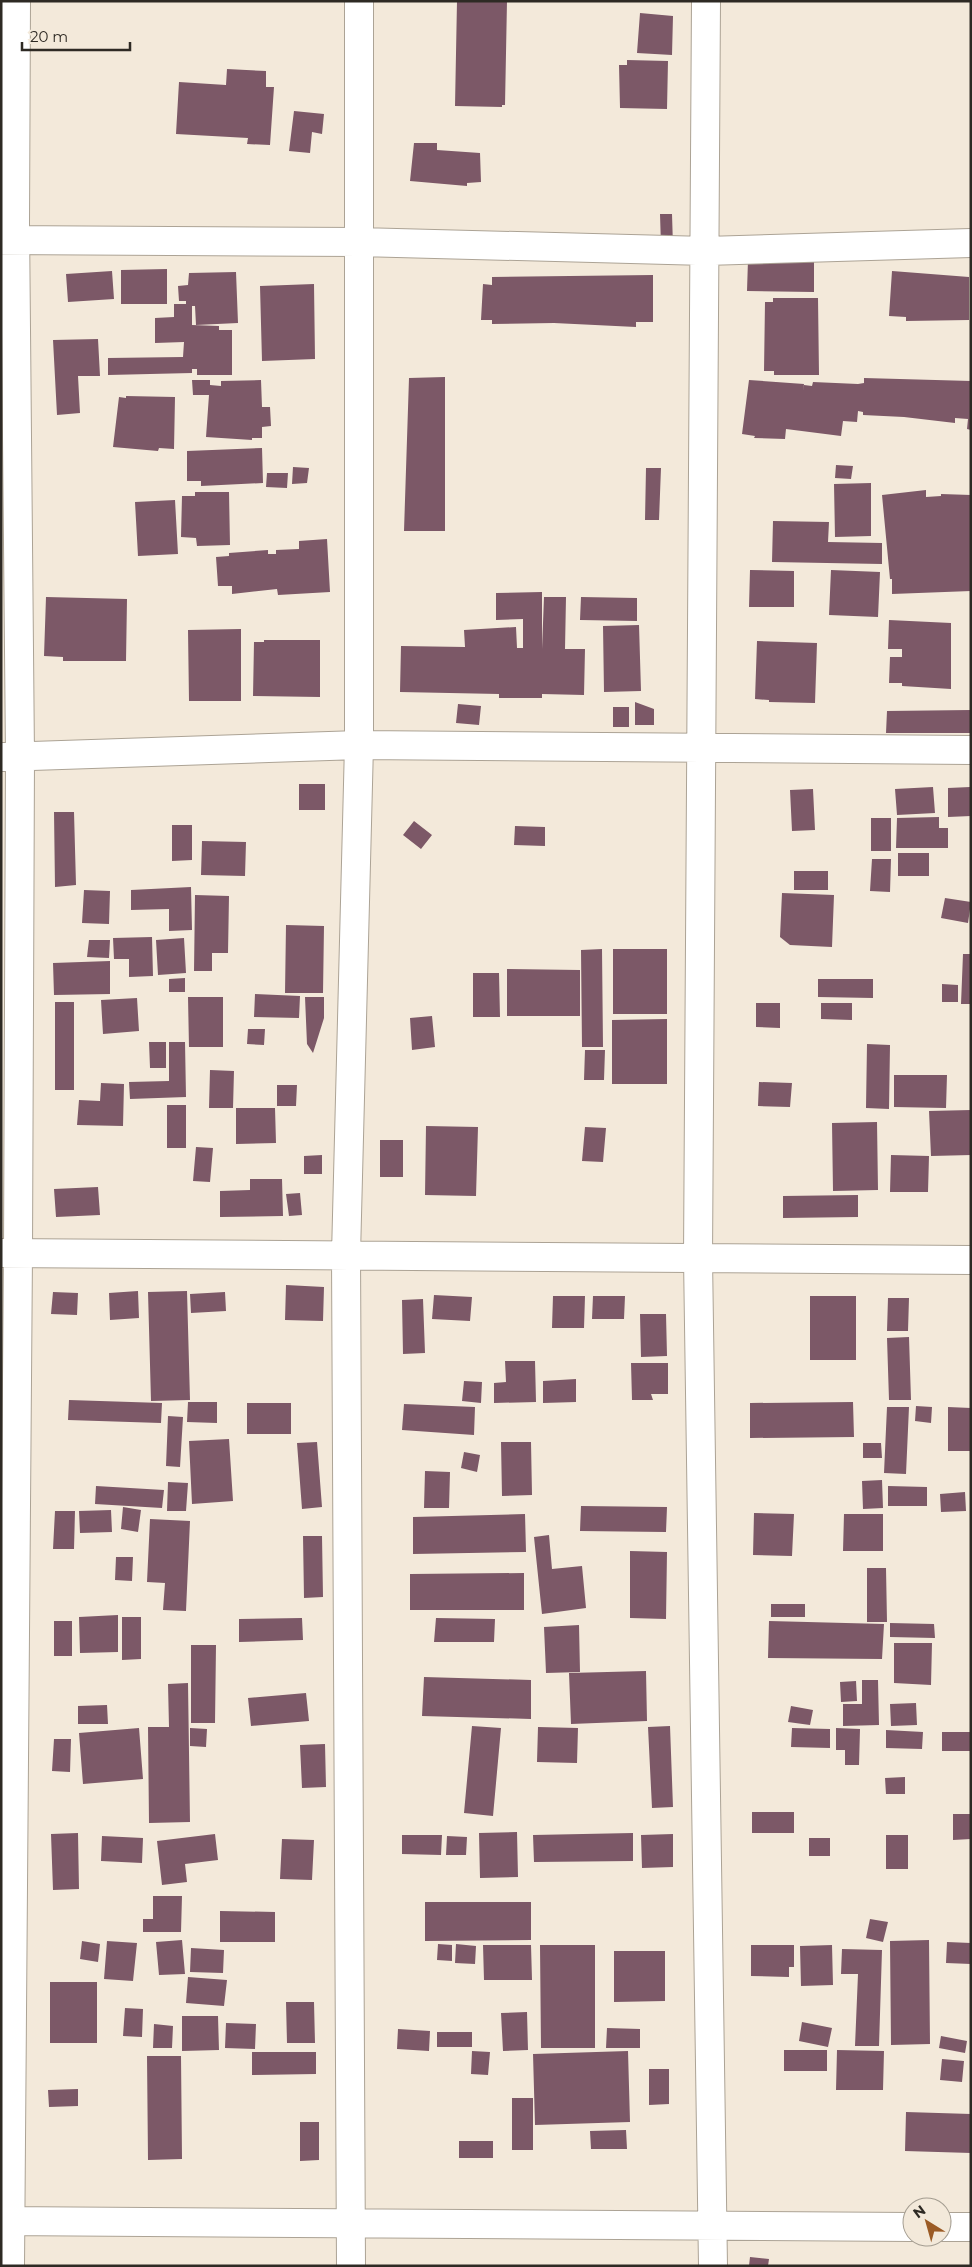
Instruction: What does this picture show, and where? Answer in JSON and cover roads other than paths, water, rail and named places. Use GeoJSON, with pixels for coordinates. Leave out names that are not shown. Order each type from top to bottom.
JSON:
{"type":"FeatureCollection","features":[{"type":"Feature","properties":{"kind":"street"},"geometry":{"type":"LineString","coordinates":[[10,2266],[5,2221],[10,1253],[8,241],[16,1]]}},
{"type":"Feature","properties":{"kind":"street"},"geometry":{"type":"LineString","coordinates":[[351,2266],[346,1255],[359,744],[359,1]]}},
{"type":"Feature","properties":{"kind":"street"},"geometry":{"type":"LineString","coordinates":[[706,1],[703,747],[698,1258],[714,2226],[713,2266]]}},
{"type":"Feature","properties":{"kind":"street"},"geometry":{"type":"LineString","coordinates":[[8,241],[359,242],[706,251],[971,243]]}},
{"type":"Feature","properties":{"kind":"street"},"geometry":{"type":"LineString","coordinates":[[10,757],[359,744],[971,750]]}},
{"type":"Feature","properties":{"kind":"street"},"geometry":{"type":"LineString","coordinates":[[10,1253],[971,1260]]}},
{"type":"Feature","properties":{"kind":"street"},"geometry":{"type":"LineString","coordinates":[[5,2221],[902,2227]]}},
{"type":"Feature","properties":{"kind":"street"},"geometry":{"type":"LineString","coordinates":[[952,2227],[971,2228]]}}]}
